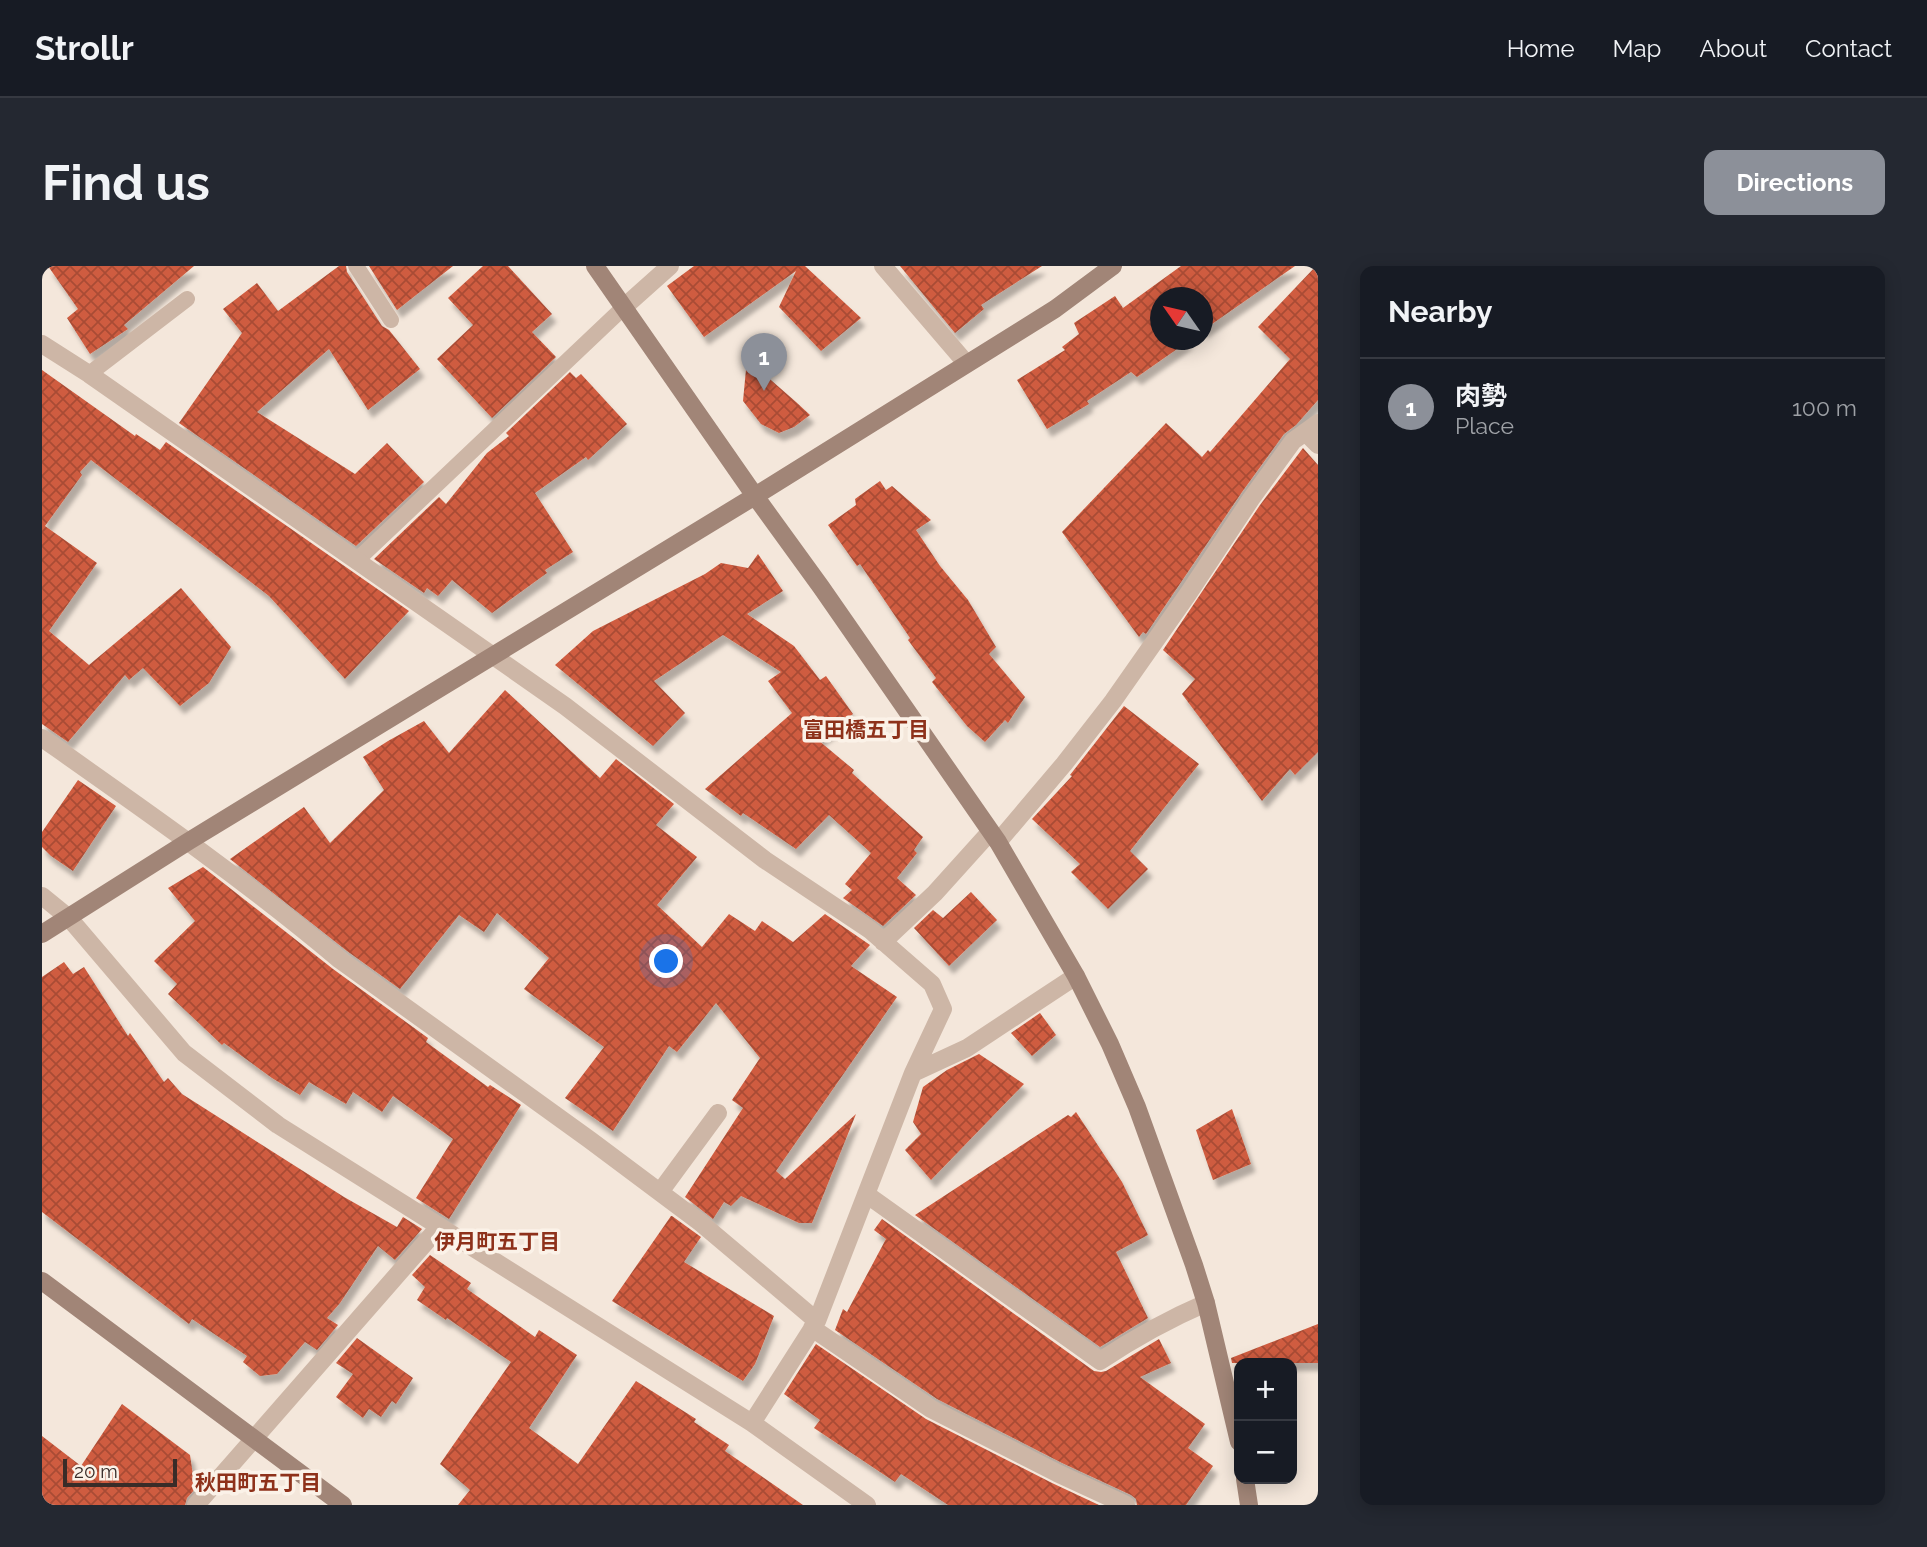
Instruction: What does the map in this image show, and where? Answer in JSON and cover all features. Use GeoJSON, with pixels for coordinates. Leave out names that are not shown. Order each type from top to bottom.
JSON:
{"type":"FeatureCollection","features":[{"type":"Feature","properties":{"kind":"street"},"geometry":{"type":"LineString","coordinates":[[595,266],[994,837],[1076,976],[1137,1107],[1206,1303],[1234,1421]]}},
{"type":"Feature","properties":{"kind":"street"},"geometry":{"type":"LineString","coordinates":[[623,308],[670,266]]}},
{"type":"Feature","properties":{"kind":"street"},"geometry":{"type":"LineString","coordinates":[[883,266],[966,363]]}},
{"type":"Feature","properties":{"kind":"street"},"geometry":{"type":"LineString","coordinates":[[42,934],[1055,309],[1113,266]]}},
{"type":"Feature","properties":{"kind":"street"},"geometry":{"type":"LineString","coordinates":[[42,344],[89,373],[565,706],[765,860],[870,930],[932,984],[943,1009],[913,1073],[814,1324],[752,1423]]}},
{"type":"Feature","properties":{"kind":"street"},"geometry":{"type":"LineString","coordinates":[[883,942],[994,837],[1064,764],[1188,594],[1293,441],[1314,433]]}},
{"type":"Feature","properties":{"kind":"street"},"geometry":{"type":"LineString","coordinates":[[42,738],[189,841],[340,960],[701,1223],[814,1324],[893,1384],[942,1415],[1126,1505]]}},
{"type":"Feature","properties":{"kind":"street"},"geometry":{"type":"LineString","coordinates":[[42,896],[69,918],[184,1052],[278,1125],[752,1423],[867,1505]]}},
{"type":"Feature","properties":{"kind":"street"},"geometry":{"type":"LineString","coordinates":[[913,1073],[967,1048],[1076,976]]}},
{"type":"Feature","properties":{"kind":"street"},"geometry":{"type":"LineString","coordinates":[[660,1192],[718,1113]]}},
{"type":"Feature","properties":{"kind":"street"},"geometry":{"type":"LineString","coordinates":[[866,1194],[1100,1362],[1178,1315],[1206,1303]]}},
{"type":"Feature","properties":{"kind":"street"},"geometry":{"type":"LineString","coordinates":[[196,1505],[439,1227]]}},
{"type":"Feature","properties":{"kind":"street"},"geometry":{"type":"LineString","coordinates":[[42,1281],[343,1505]]}},
{"type":"Feature","properties":{"kind":"street"},"geometry":{"type":"LineString","coordinates":[[1246,1484],[1249,1505]]}},
{"type":"Feature","properties":{"kind":"lane"},"geometry":{"type":"LineString","coordinates":[[356,266],[391,320]]}},
{"type":"Feature","properties":{"kind":"lane"},"geometry":{"type":"LineString","coordinates":[[89,373],[187,299]]}},
{"type":"Feature","properties":{"kind":"lane"},"geometry":{"type":"LineString","coordinates":[[356,561],[623,308]]}},
{"type":"Feature","properties":{"kind":"building"},"geometry":{"type":"Polygon","coordinates":[[[48,266],[194,266],[124,325],[128,329],[90,354],[67,318],[78,309],[48,266]]]}},
{"type":"Feature","properties":{"kind":"building"},"geometry":{"type":"Polygon","coordinates":[[[339,266],[346,266],[347,272],[382,326],[389,330],[420,369],[368,410],[329,349],[257,412],[355,474],[387,443],[424,482],[356,546],[179,423],[242,333],[223,309],[257,283],[278,311],[339,266]]]}},
{"type":"Feature","properties":{"kind":"building"},"geometry":{"type":"Polygon","coordinates":[[[369,266],[453,266],[397,310],[369,266]]]}},
{"type":"Feature","properties":{"kind":"building"},"geometry":{"type":"Polygon","coordinates":[[[483,266],[508,266],[552,314],[532,332],[556,357],[492,418],[437,359],[473,325],[448,298],[483,266]]]}},
{"type":"Feature","properties":{"kind":"building"},"geometry":{"type":"Polygon","coordinates":[[[694,266],[805,266],[861,318],[821,351],[779,307],[796,271],[704,337],[667,286],[694,266]]]}},
{"type":"Feature","properties":{"kind":"building"},"geometry":{"type":"Polygon","coordinates":[[[900,266],[1042,266],[981,305],[984,309],[955,333],[900,266]]]}},
{"type":"Feature","properties":{"kind":"building"},"geometry":{"type":"Polygon","coordinates":[[[1181,266],[1295,266],[1213,323],[1213,287],[1152,287],[1181,266]]]}},
{"type":"Feature","properties":{"kind":"building"},"geometry":{"type":"Polygon","coordinates":[[[1316,266],[1318,400],[1296,425],[1284,434],[1146,634],[1143,632],[1139,637],[1062,532],[1166,423],[1202,457],[1208,450],[1210,452],[1290,359],[1258,327],[1316,266]]]}},
{"type":"Feature","properties":{"kind":"building"},"geometry":{"type":"Polygon","coordinates":[[[1150,288],[1150,350],[1176,350],[1137,377],[1131,372],[1087,401],[1089,404],[1047,429],[1017,380],[1065,350],[1062,347],[1079,334],[1074,323],[1115,296],[1123,308],[1150,288]]]}},
{"type":"Feature","properties":{"kind":"building"},"geometry":{"type":"Polygon","coordinates":[[[747,359],[810,415],[794,427],[779,433],[761,424],[743,401],[747,359]]]}},
{"type":"Feature","properties":{"kind":"building"},"geometry":{"type":"Polygon","coordinates":[[[42,370],[135,436],[136,434],[160,450],[166,442],[409,611],[345,679],[269,596],[91,460],[80,472],[82,475],[45,526],[97,563],[49,631],[89,665],[181,588],[231,647],[209,683],[180,706],[143,668],[129,680],[125,675],[68,742],[42,724],[42,370]]]}},
{"type":"Feature","properties":{"kind":"building"},"geometry":{"type":"Polygon","coordinates":[[[570,372],[576,378],[581,374],[627,424],[588,460],[586,457],[535,493],[573,552],[545,570],[547,573],[492,613],[452,580],[438,596],[427,588],[424,593],[374,559],[439,497],[446,504],[487,453],[509,436],[506,433],[570,372]]]}},
{"type":"Feature","properties":{"kind":"building"},"geometry":{"type":"Polygon","coordinates":[[[1303,448],[1318,465],[1318,752],[1295,775],[1290,769],[1262,801],[1182,694],[1195,679],[1163,650],[1260,505],[1303,448]]]}},
{"type":"Feature","properties":{"kind":"building"},"geometry":{"type":"Polygon","coordinates":[[[880,481],[886,490],[892,486],[931,520],[916,530],[940,566],[968,600],[996,647],[989,654],[1025,697],[1008,723],[1005,720],[985,742],[967,726],[932,682],[936,678],[908,640],[910,638],[860,564],[857,566],[828,525],[856,505],[855,499],[880,481]]]}},
{"type":"Feature","properties":{"kind":"building"},"geometry":{"type":"Polygon","coordinates":[[[758,554],[783,591],[747,614],[794,646],[820,680],[826,676],[853,714],[818,740],[854,770],[852,773],[923,837],[914,850],[917,853],[897,878],[916,895],[883,926],[843,898],[852,890],[845,884],[871,853],[829,815],[796,849],[743,813],[741,816],[705,789],[792,713],[768,681],[781,672],[723,635],[654,681],[685,713],[653,746],[555,665],[593,631],[705,574],[721,563],[748,568],[758,554]]]}},
{"type":"Feature","properties":{"kind":"building"},"geometry":{"type":"Polygon","coordinates":[[[505,690],[600,778],[616,759],[674,804],[656,825],[697,857],[657,905],[702,947],[729,914],[755,931],[762,921],[793,942],[825,914],[870,945],[851,966],[897,997],[776,1171],[785,1179],[856,1114],[812,1223],[799,1223],[741,1196],[731,1206],[724,1202],[713,1219],[685,1197],[743,1108],[732,1100],[760,1058],[716,1003],[677,1052],[669,1046],[613,1131],[565,1098],[604,1047],[524,989],[549,958],[497,913],[484,932],[459,915],[400,989],[230,859],[304,807],[330,843],[384,790],[363,757],[424,721],[449,753],[505,690]]]}},
{"type":"Feature","properties":{"kind":"building"},"geometry":{"type":"Polygon","coordinates":[[[1124,706],[1199,764],[1130,851],[1148,869],[1108,909],[1071,872],[1080,864],[1032,819],[1072,776],[1070,775],[1124,706]]]}},
{"type":"Feature","properties":{"kind":"building"},"geometry":{"type":"Polygon","coordinates":[[[78,780],[116,806],[73,871],[42,847],[42,832],[78,780]]]}},
{"type":"Feature","properties":{"kind":"building"},"geometry":{"type":"Polygon","coordinates":[[[203,867],[333,969],[428,1038],[426,1042],[488,1087],[490,1085],[521,1105],[449,1219],[416,1198],[453,1139],[393,1096],[382,1112],[353,1092],[346,1104],[309,1082],[300,1095],[224,1043],[222,1045],[168,994],[177,984],[154,961],[195,921],[168,888],[203,867]]]}},
{"type":"Feature","properties":{"kind":"building"},"geometry":{"type":"Polygon","coordinates":[[[971,892],[997,920],[949,966],[914,928],[933,910],[943,918],[971,892]]]}},
{"type":"Feature","properties":{"kind":"building"},"geometry":{"type":"Polygon","coordinates":[[[64,962],[73,974],[84,967],[128,1036],[130,1033],[164,1082],[168,1078],[182,1094],[344,1197],[397,1227],[403,1217],[422,1229],[395,1260],[378,1246],[327,1318],[338,1325],[317,1350],[305,1342],[277,1374],[260,1376],[243,1362],[247,1356],[192,1319],[189,1324],[42,1212],[42,977],[64,962]]]}},
{"type":"Feature","properties":{"kind":"building"},"geometry":{"type":"Polygon","coordinates":[[[1040,1013],[1056,1035],[1032,1056],[1011,1033],[1040,1013]]]}},
{"type":"Feature","properties":{"kind":"building"},"geometry":{"type":"Polygon","coordinates":[[[979,1054],[1024,1084],[931,1180],[905,1150],[921,1134],[913,1122],[923,1087],[947,1070],[979,1054]]]}},
{"type":"Feature","properties":{"kind":"building"},"geometry":{"type":"Polygon","coordinates":[[[1232,1109],[1251,1164],[1213,1180],[1196,1130],[1232,1109]]]}},
{"type":"Feature","properties":{"kind":"building"},"geometry":{"type":"Polygon","coordinates":[[[1076,1112],[1122,1182],[1148,1235],[1116,1252],[1148,1318],[1100,1347],[915,1215],[1076,1112]]]}},
{"type":"Feature","properties":{"kind":"building"},"geometry":{"type":"Polygon","coordinates":[[[671,1216],[701,1237],[684,1262],[774,1316],[755,1364],[743,1381],[612,1301],[671,1216]]]}},
{"type":"Feature","properties":{"kind":"building"},"geometry":{"type":"Polygon","coordinates":[[[882,1219],[1094,1371],[1106,1371],[1159,1339],[1171,1363],[1140,1377],[1205,1424],[1188,1448],[1213,1466],[1186,1505],[1137,1505],[1136,1499],[1131,1495],[937,1399],[835,1330],[843,1309],[847,1312],[886,1239],[874,1230],[882,1219]]]}},
{"type":"Feature","properties":{"kind":"building"},"geometry":{"type":"Polygon","coordinates":[[[430,1255],[471,1283],[467,1289],[535,1337],[539,1330],[577,1355],[529,1428],[578,1464],[636,1381],[696,1419],[694,1422],[729,1445],[725,1451],[803,1505],[458,1505],[470,1490],[440,1464],[511,1362],[417,1300],[425,1287],[412,1275],[430,1255]]]}},
{"type":"Feature","properties":{"kind":"building"},"geometry":{"type":"Polygon","coordinates":[[[1318,1324],[1318,1363],[1297,1363],[1297,1358],[1234,1358],[1232,1363],[1231,1358],[1318,1324]]]}},
{"type":"Feature","properties":{"kind":"building"},"geometry":{"type":"Polygon","coordinates":[[[357,1338],[413,1378],[396,1404],[392,1401],[381,1417],[369,1409],[363,1418],[336,1397],[353,1374],[336,1363],[357,1338]]]}},
{"type":"Feature","properties":{"kind":"building"},"geometry":{"type":"Polygon","coordinates":[[[816,1344],[926,1419],[1099,1505],[948,1505],[901,1474],[895,1482],[814,1428],[820,1420],[784,1394],[816,1344]]]}},
{"type":"Feature","properties":{"kind":"building"},"geometry":{"type":"Polygon","coordinates":[[[122,1404],[190,1455],[195,1489],[185,1505],[42,1505],[42,1436],[81,1466],[122,1404]]]}},
{"type":"Feature","properties":{"kind":"place","name":"肉勢"},"geometry":{"type":"Point","coordinates":[764,391]}},
{"type":"Feature","properties":{"kind":"district","name":"富田橋五丁目"},"geometry":{"type":"Point","coordinates":[866,730]}},
{"type":"Feature","properties":{"kind":"district","name":"伊月町五丁目"},"geometry":{"type":"Point","coordinates":[497,1242]}},
{"type":"Feature","properties":{"kind":"district","name":"秋田町五丁目"},"geometry":{"type":"Point","coordinates":[258,1483]}}]}
